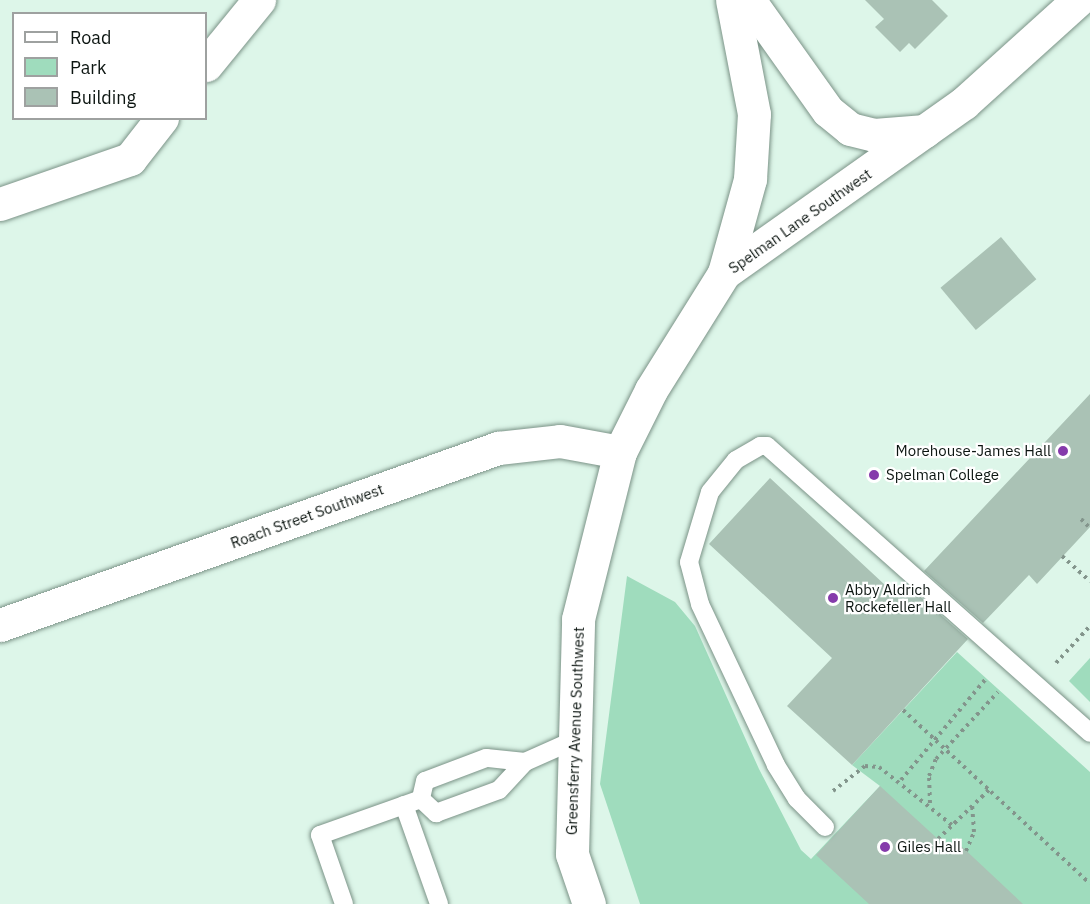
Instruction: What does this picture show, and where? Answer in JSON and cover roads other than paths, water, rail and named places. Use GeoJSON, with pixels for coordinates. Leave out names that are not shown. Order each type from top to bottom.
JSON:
{"type":"FeatureCollection","features":[{"type":"Feature","properties":{"kind":"street"},"geometry":{"type":"LineString","coordinates":[[207,64],[259,0]]}},
{"type":"Feature","properties":{"kind":"street"},"geometry":{"type":"LineString","coordinates":[[724,273],[750,179],[754,114],[732,0]]}},
{"type":"Feature","properties":{"kind":"street"},"geometry":{"type":"LineString","coordinates":[[750,0],[828,111],[850,129],[874,135],[927,131]]}},
{"type":"Feature","properties":{"kind":"street","name":"Spelman Lane Southwest"},"geometry":{"type":"LineString","coordinates":[[620,452],[651,390],[724,273],[927,131],[1078,0]]}},
{"type":"Feature","properties":{"kind":"street"},"geometry":{"type":"LineString","coordinates":[[0,204],[130,159],[160,120]]}},
{"type":"Feature","properties":{"kind":"street","name":"Roach Street Southwest"},"geometry":{"type":"LineString","coordinates":[[0,625],[498,448],[560,441],[620,452]]}},
{"type":"Feature","properties":{"kind":"street","name":"Greensferry Avenue Southwest"},"geometry":{"type":"LineString","coordinates":[[589,904],[572,854],[572,741],[578,619],[620,452]]}},
{"type":"Feature","properties":{"kind":"lane"},"geometry":{"type":"LineString","coordinates":[[825,827],[797,799],[776,765],[692,580],[693,539],[710,492],[736,460],[768,446],[1037,683],[1090,733]]}},
{"type":"Feature","properties":{"kind":"lane"},"geometry":{"type":"LineString","coordinates":[[412,802],[436,813],[499,790],[525,762],[572,741]]}},
{"type":"Feature","properties":{"kind":"lane"},"geometry":{"type":"LineString","coordinates":[[344,904],[321,835],[412,802],[425,781],[486,758],[525,762]]}},
{"type":"Feature","properties":{"kind":"lane"},"geometry":{"type":"LineString","coordinates":[[412,802],[439,904]]}},
{"type":"Feature","properties":{"kind":"place","name":"Morehouse-James Hall"},"geometry":{"type":"Point","coordinates":[1063,451]}},
{"type":"Feature","properties":{"kind":"place","name":"Spelman College"},"geometry":{"type":"Point","coordinates":[874,475]}},
{"type":"Feature","properties":{"kind":"place","name":"Abby Aldrich Rockefeller Hall"},"geometry":{"type":"Point","coordinates":[833,598]}},
{"type":"Feature","properties":{"kind":"place","name":"Giles Hall"},"geometry":{"type":"Point","coordinates":[885,847]}}]}
